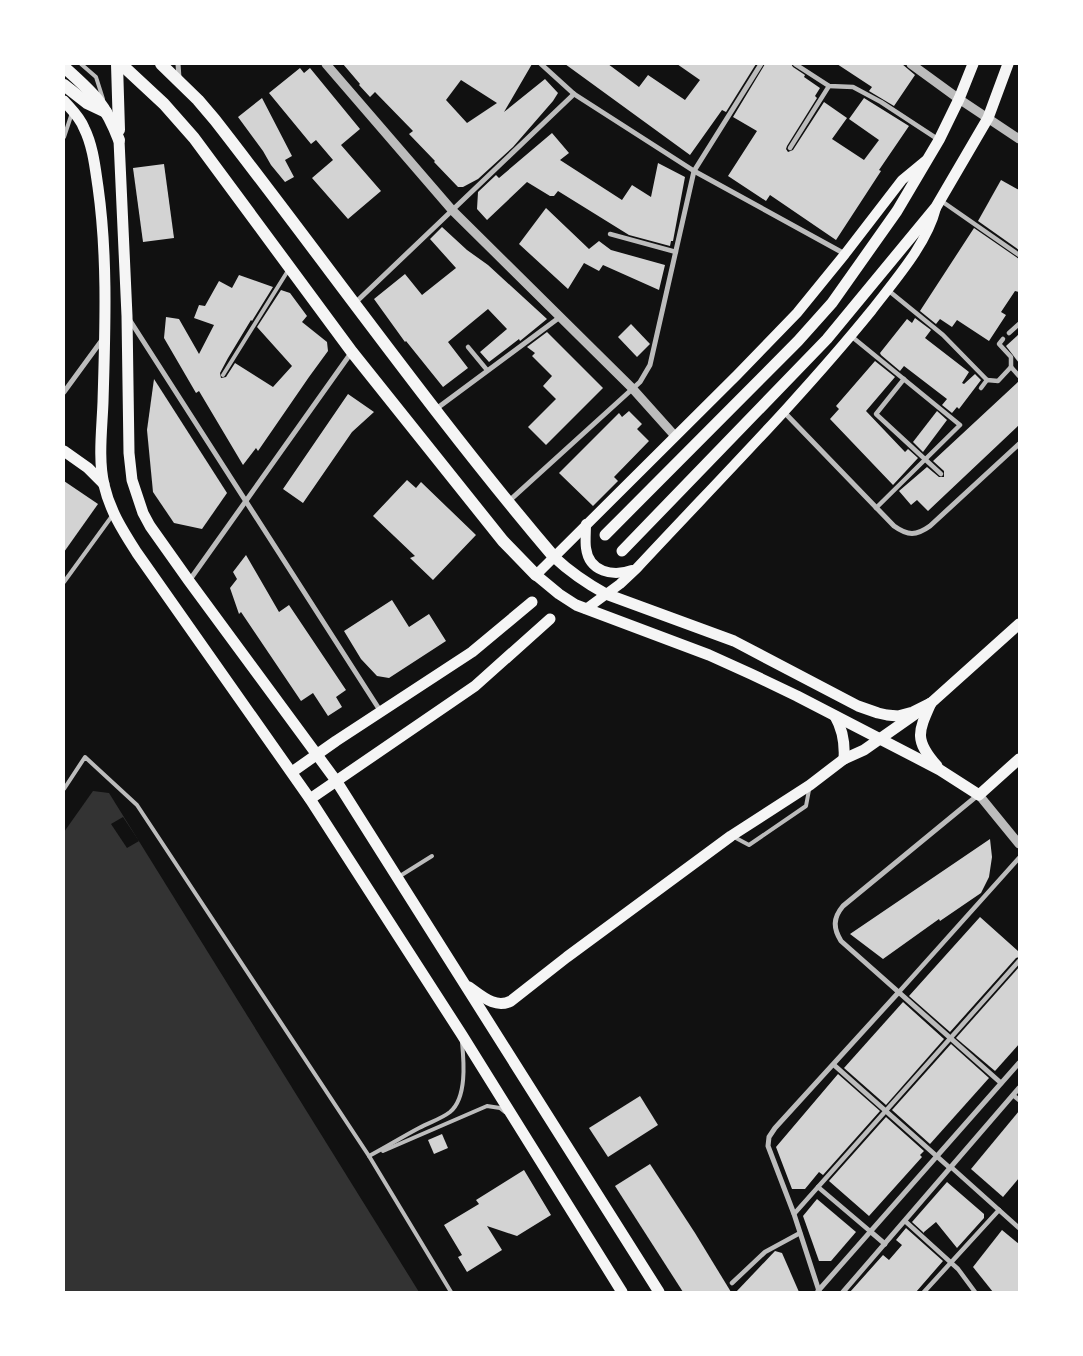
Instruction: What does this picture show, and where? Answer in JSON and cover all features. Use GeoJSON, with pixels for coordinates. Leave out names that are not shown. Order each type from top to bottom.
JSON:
{"type":"FeatureCollection","features":[{"type":"Feature","properties":{"kind":"highway"},"geometry":{"type":"LineString","coordinates":[[117,64],[120,140]]}},
{"type":"Feature","properties":{"kind":"highway"},"geometry":{"type":"LineString","coordinates":[[121,64],[164,104],[205,153],[352,352],[503,541],[536,575]]}},
{"type":"Feature","properties":{"kind":"highway"},"geometry":{"type":"LineString","coordinates":[[161,64],[215,120],[435,410],[554,557]]}},
{"type":"Feature","properties":{"kind":"highway"},"geometry":{"type":"LineString","coordinates":[[64,67],[90,91],[106,110],[120,140]]}},
{"type":"Feature","properties":{"kind":"highway"},"geometry":{"type":"LineString","coordinates":[[64,86],[87,103],[106,110],[118,105]]}},
{"type":"Feature","properties":{"kind":"main road"},"geometry":{"type":"LineString","coordinates":[[606,535],[798,341],[832,303],[897,211],[928,159],[959,99],[973,64]]}},
{"type":"Feature","properties":{"kind":"main road"},"geometry":{"type":"LineString","coordinates":[[622,551],[826,339],[938,204],[988,118],[1008,64]]}},
{"type":"Feature","properties":{"kind":"main road"},"geometry":{"type":"LineString","coordinates":[[64,101],[85,128],[95,166],[103,230],[105,336],[101,462],[104,484],[114,514],[137,553],[310,799],[462,1035],[622,1292]]}},
{"type":"Feature","properties":{"kind":"main road"},"geometry":{"type":"LineString","coordinates":[[120,140],[127,316],[129,453],[132,480],[138,501],[150,526],[337,782],[659,1292]]}},
{"type":"Feature","properties":{"kind":"main road"},"geometry":{"type":"LineString","coordinates":[[928,159],[902,180],[797,313],[536,575],[559,594],[586,609],[709,655],[790,692],[940,770],[979,795],[1019,760]]}},
{"type":"Feature","properties":{"kind":"main road"},"geometry":{"type":"LineString","coordinates":[[586,609],[637,568],[851,336],[888,290],[925,235],[933,222],[938,204]]}},
{"type":"Feature","properties":{"kind":"main road"},"geometry":{"type":"LineString","coordinates":[[64,452],[88,468],[104,484]]}},
{"type":"Feature","properties":{"kind":"main road"},"geometry":{"type":"LineString","coordinates":[[586,524],[586,549],[593,564],[608,574],[625,573],[637,568]]}},
{"type":"Feature","properties":{"kind":"main road"},"geometry":{"type":"LineString","coordinates":[[554,557],[569,571],[606,594],[734,641],[869,710],[898,716],[908,714],[931,703]]}},
{"type":"Feature","properties":{"kind":"main road"},"geometry":{"type":"LineString","coordinates":[[292,772],[472,652],[532,602]]}},
{"type":"Feature","properties":{"kind":"main road"},"geometry":{"type":"LineString","coordinates":[[310,799],[475,686],[550,619]]}},
{"type":"Feature","properties":{"kind":"main road"},"geometry":{"type":"LineString","coordinates":[[464,984],[495,1003],[503,1005],[511,1001],[567,957],[731,836],[810,785],[844,760],[864,750],[931,703],[1019,624]]}},
{"type":"Feature","properties":{"kind":"main road"},"geometry":{"type":"LineString","coordinates":[[931,703],[920,732],[926,753],[940,770]]}},
{"type":"Feature","properties":{"kind":"main road"},"geometry":{"type":"LineString","coordinates":[[835,716],[840,724],[844,739],[844,760]]}},
{"type":"Feature","properties":{"kind":"street"},"geometry":{"type":"LineString","coordinates":[[178,64],[179,81]]}},
{"type":"Feature","properties":{"kind":"street"},"geometry":{"type":"LineString","coordinates":[[326,64],[452,210],[632,388],[675,436]]}},
{"type":"Feature","properties":{"kind":"street"},"geometry":{"type":"LineString","coordinates":[[541,64],[574,94],[694,171],[845,254]]}},
{"type":"Feature","properties":{"kind":"street"},"geometry":{"type":"LineString","coordinates":[[508,502],[646,374],[650,365],[694,171],[761,64]]}},
{"type":"Feature","properties":{"kind":"street"},"geometry":{"type":"LineString","coordinates":[[795,64],[829,86],[853,88],[881,102],[939,140]]}},
{"type":"Feature","properties":{"kind":"street"},"geometry":{"type":"LineString","coordinates":[[911,64],[1019,139]]}},
{"type":"Feature","properties":{"kind":"street"},"geometry":{"type":"LineString","coordinates":[[790,148],[829,86]]}},
{"type":"Feature","properties":{"kind":"street"},"geometry":{"type":"LineString","coordinates":[[354,305],[574,94]]}},
{"type":"Feature","properties":{"kind":"street"},"geometry":{"type":"LineString","coordinates":[[938,204],[1019,255]]}},
{"type":"Feature","properties":{"kind":"street"},"geometry":{"type":"LineString","coordinates":[[610,234],[676,252]]}},
{"type":"Feature","properties":{"kind":"street"},"geometry":{"type":"LineString","coordinates":[[888,290],[943,335],[987,380],[998,381],[1011,367]]}},
{"type":"Feature","properties":{"kind":"street"},"geometry":{"type":"LineString","coordinates":[[127,316],[381,712]]}},
{"type":"Feature","properties":{"kind":"street"},"geometry":{"type":"LineString","coordinates":[[435,410],[560,317]]}},
{"type":"Feature","properties":{"kind":"street"},"geometry":{"type":"LineString","coordinates":[[1009,333],[1019,324]]}},
{"type":"Feature","properties":{"kind":"street"},"geometry":{"type":"LineString","coordinates":[[64,392],[105,336]]}},
{"type":"Feature","properties":{"kind":"street"},"geometry":{"type":"LineString","coordinates":[[851,336],[960,425],[876,508]]}},
{"type":"Feature","properties":{"kind":"street"},"geometry":{"type":"LineString","coordinates":[[1003,339],[998,344],[1011,357],[1011,367],[1019,376]]}},
{"type":"Feature","properties":{"kind":"street"},"geometry":{"type":"LineString","coordinates":[[468,347],[487,370]]}},
{"type":"Feature","properties":{"kind":"street"},"geometry":{"type":"LineString","coordinates":[[189,581],[352,352]]}},
{"type":"Feature","properties":{"kind":"street"},"geometry":{"type":"LineString","coordinates":[[904,379],[876,414],[941,474]]}},
{"type":"Feature","properties":{"kind":"street"},"geometry":{"type":"LineString","coordinates":[[981,388],[987,380]]}},
{"type":"Feature","properties":{"kind":"street"},"geometry":{"type":"LineString","coordinates":[[783,411],[894,526],[904,533],[914,535],[930,526],[1019,444]]}},
{"type":"Feature","properties":{"kind":"street"},"geometry":{"type":"LineString","coordinates":[[1001,1083],[841,941],[834,926],[838,912],[848,902],[979,795],[1019,844]]}},
{"type":"Feature","properties":{"kind":"street"},"geometry":{"type":"LineString","coordinates":[[818,1292],[794,1214],[768,1146],[769,1137],[775,1128],[834,1065],[1019,858]]}},
{"type":"Feature","properties":{"kind":"street"},"geometry":{"type":"LineString","coordinates":[[794,1214],[1019,961]]}},
{"type":"Feature","properties":{"kind":"street"},"geometry":{"type":"LineString","coordinates":[[818,1292],[1019,1062]]}},
{"type":"Feature","properties":{"kind":"street"},"geometry":{"type":"LineString","coordinates":[[834,1065],[1019,1228]]}},
{"type":"Feature","properties":{"kind":"street"},"geometry":{"type":"LineString","coordinates":[[843,1292],[1019,1088]]}},
{"type":"Feature","properties":{"kind":"street"},"geometry":{"type":"LineString","coordinates":[[1013,1095],[1019,1100]]}},
{"type":"Feature","properties":{"kind":"street"},"geometry":{"type":"LineString","coordinates":[[818,1187],[885,1244]]}},
{"type":"Feature","properties":{"kind":"street"},"geometry":{"type":"LineString","coordinates":[[924,1292],[999,1210]]}},
{"type":"Feature","properties":{"kind":"street"},"geometry":{"type":"LineString","coordinates":[[905,1221],[958,1269],[975,1292]]}},
{"type":"Feature","properties":{"kind":"street"},"geometry":{"type":"LineString","coordinates":[[732,1283],[765,1252],[800,1233]]}},
{"type":"Feature","properties":{"kind":"lane"},"geometry":{"type":"LineString","coordinates":[[81,64],[96,77],[106,110]]}},
{"type":"Feature","properties":{"kind":"lane"},"geometry":{"type":"LineString","coordinates":[[64,137],[73,111]]}},
{"type":"Feature","properties":{"kind":"lane"},"geometry":{"type":"LineString","coordinates":[[223,375],[290,267]]}},
{"type":"Feature","properties":{"kind":"lane"},"geometry":{"type":"LineString","coordinates":[[64,582],[114,514]]}},
{"type":"Feature","properties":{"kind":"lane"},"geometry":{"type":"LineString","coordinates":[[64,789],[85,757],[137,806],[369,1156],[451,1292]]}},
{"type":"Feature","properties":{"kind":"lane"},"geometry":{"type":"LineString","coordinates":[[731,836],[750,845],[806,806],[810,785]]}},
{"type":"Feature","properties":{"kind":"lane"},"geometry":{"type":"LineString","coordinates":[[398,878],[432,856]]}},
{"type":"Feature","properties":{"kind":"lane"},"geometry":{"type":"LineString","coordinates":[[369,1156],[422,1126],[438,1120],[452,1110],[461,1094],[464,1068],[462,1035]]}},
{"type":"Feature","properties":{"kind":"lane"},"geometry":{"type":"LineString","coordinates":[[369,1156],[487,1106],[500,1108],[516,1121]]}},
{"type":"Feature","properties":{"kind":"shaded area"},"geometry":{"type":"Polygon","coordinates":[[[93,791],[109,793],[419,1292],[64,1292],[64,832],[93,791]]]}},
{"type":"Feature","properties":{"kind":"pier"},"geometry":{"type":"Polygon","coordinates":[[[123,817],[139,841],[127,848],[111,824],[123,817]]]}},
{"type":"Feature","properties":{"kind":"building"},"geometry":{"type":"Polygon","coordinates":[[[343,64],[532,64],[504,112],[545,79],[558,93],[513,147],[478,179],[463,187],[458,187],[409,134],[413,131],[375,92],[370,97],[343,64]],[[461,80],[446,100],[467,123],[497,103],[461,80]]]}},
{"type":"Feature","properties":{"kind":"building"},"geometry":{"type":"Polygon","coordinates":[[[565,64],[608,64],[639,87],[648,75],[685,100],[700,80],[677,64],[756,64],[726,112],[722,110],[690,155],[565,64]]]}},
{"type":"Feature","properties":{"kind":"building"},"geometry":{"type":"Polygon","coordinates":[[[765,64],[791,64],[805,75],[804,77],[820,88],[815,96],[817,98],[787,146],[788,152],[793,150],[824,102],[847,118],[832,139],[864,160],[879,140],[849,119],[864,98],[909,126],[879,170],[881,171],[836,240],[770,195],[766,201],[728,176],[757,131],[733,117],[765,64]]]}},
{"type":"Feature","properties":{"kind":"building"},"geometry":{"type":"Polygon","coordinates":[[[837,64],[902,64],[915,75],[894,106],[869,91],[872,87],[837,64]]]}},
{"type":"Feature","properties":{"kind":"building"},"geometry":{"type":"Polygon","coordinates":[[[300,68],[304,73],[310,68],[360,129],[341,145],[381,191],[348,219],[312,178],[333,160],[316,140],[311,144],[269,93],[300,68]]]}},
{"type":"Feature","properties":{"kind":"building"},"geometry":{"type":"Polygon","coordinates":[[[262,98],[292,156],[285,160],[294,177],[285,182],[238,117],[262,98]]]}},
{"type":"Feature","properties":{"kind":"building"},"geometry":{"type":"Polygon","coordinates":[[[552,133],[569,153],[560,160],[622,200],[632,185],[651,197],[658,163],[685,177],[673,241],[671,241],[670,246],[629,235],[558,191],[554,196],[550,196],[527,182],[487,220],[477,209],[478,192],[496,175],[499,178],[552,133]]]}},
{"type":"Feature","properties":{"kind":"building"},"geometry":{"type":"Polygon","coordinates":[[[164,164],[174,238],[143,242],[133,168],[164,164]]]}},
{"type":"Feature","properties":{"kind":"building"},"geometry":{"type":"Polygon","coordinates":[[[1001,180],[1019,190],[1019,250],[978,221],[1001,180]]]}},
{"type":"Feature","properties":{"kind":"building"},"geometry":{"type":"Polygon","coordinates":[[[546,208],[589,249],[599,241],[611,250],[665,265],[659,290],[603,265],[599,271],[584,263],[568,289],[519,244],[546,208]]]}},
{"type":"Feature","properties":{"kind":"building"},"geometry":{"type":"Polygon","coordinates":[[[442,227],[467,250],[488,265],[547,319],[520,341],[519,339],[489,362],[480,352],[507,329],[488,309],[448,342],[468,368],[443,387],[405,342],[374,299],[405,274],[422,295],[456,268],[430,239],[442,227]]]}},
{"type":"Feature","properties":{"kind":"building"},"geometry":{"type":"Polygon","coordinates":[[[974,228],[1019,259],[1019,292],[1015,291],[1001,312],[1006,315],[989,341],[957,320],[952,327],[940,319],[936,324],[920,311],[974,228]]]}},
{"type":"Feature","properties":{"kind":"building"},"geometry":{"type":"Polygon","coordinates":[[[239,275],[273,287],[228,358],[220,373],[221,378],[226,377],[235,363],[273,387],[292,366],[257,327],[281,290],[290,293],[307,316],[302,322],[327,342],[328,351],[258,451],[256,448],[243,465],[199,391],[196,393],[164,338],[166,317],[179,319],[199,354],[214,325],[194,318],[199,305],[205,306],[219,281],[232,288],[239,275]]]}},
{"type":"Feature","properties":{"kind":"building"},"geometry":{"type":"Polygon","coordinates":[[[915,318],[931,330],[925,338],[969,372],[962,383],[964,384],[975,374],[981,380],[959,409],[957,407],[952,413],[942,405],[947,399],[904,366],[900,371],[880,353],[907,319],[912,323],[915,318]]]}},
{"type":"Feature","properties":{"kind":"building"},"geometry":{"type":"Polygon","coordinates":[[[631,324],[650,344],[637,357],[618,337],[631,324]]]}},
{"type":"Feature","properties":{"kind":"building"},"geometry":{"type":"Polygon","coordinates":[[[547,332],[603,388],[546,445],[528,427],[556,399],[543,386],[552,376],[532,356],[535,353],[527,347],[547,332]]]}},
{"type":"Feature","properties":{"kind":"building"},"geometry":{"type":"Polygon","coordinates":[[[1019,334],[1019,363],[1006,346],[1019,334]]]}},
{"type":"Feature","properties":{"kind":"building"},"geometry":{"type":"Polygon","coordinates":[[[875,361],[895,377],[866,411],[905,452],[908,449],[918,458],[893,485],[830,419],[839,409],[836,406],[875,361]]]}},
{"type":"Feature","properties":{"kind":"building"},"geometry":{"type":"Polygon","coordinates":[[[154,379],[227,493],[202,529],[174,523],[153,492],[147,430],[154,379]]]}},
{"type":"Feature","properties":{"kind":"building"},"geometry":{"type":"Polygon","coordinates":[[[1019,381],[1019,425],[928,511],[917,500],[911,505],[899,491],[927,467],[939,477],[944,477],[944,471],[933,461],[1019,381]]]}},
{"type":"Feature","properties":{"kind":"building"},"geometry":{"type":"Polygon","coordinates":[[[348,394],[374,412],[352,432],[303,503],[283,489],[348,394]]]}},
{"type":"Feature","properties":{"kind":"building"},"geometry":{"type":"Polygon","coordinates":[[[629,411],[642,424],[637,429],[649,441],[614,477],[618,481],[593,506],[559,473],[619,413],[622,417],[629,411]]]}},
{"type":"Feature","properties":{"kind":"building"},"geometry":{"type":"Polygon","coordinates":[[[937,411],[947,420],[923,452],[913,442],[937,411]]]}},
{"type":"Feature","properties":{"kind":"building"},"geometry":{"type":"Polygon","coordinates":[[[407,480],[416,488],[421,482],[476,535],[433,580],[410,558],[415,556],[373,516],[407,480]]]}},
{"type":"Feature","properties":{"kind":"building"},"geometry":{"type":"Polygon","coordinates":[[[64,481],[98,504],[64,552],[64,481]]]}},
{"type":"Feature","properties":{"kind":"building"},"geometry":{"type":"Polygon","coordinates":[[[246,555],[279,612],[289,605],[346,690],[336,697],[342,707],[328,716],[313,693],[301,701],[241,612],[239,614],[230,588],[237,579],[233,572],[246,555]]]}},
{"type":"Feature","properties":{"kind":"building"},"geometry":{"type":"Polygon","coordinates":[[[392,600],[409,627],[429,614],[446,641],[389,678],[377,676],[361,659],[344,631],[392,600]]]}},
{"type":"Feature","properties":{"kind":"building"},"geometry":{"type":"Polygon","coordinates":[[[990,839],[992,857],[989,877],[981,893],[940,921],[939,919],[883,959],[850,934],[990,839]]]}},
{"type":"Feature","properties":{"kind":"building"},"geometry":{"type":"Polygon","coordinates":[[[980,917],[1019,952],[1019,957],[1016,958],[950,1032],[909,996],[980,917]]]}},
{"type":"Feature","properties":{"kind":"building"},"geometry":{"type":"Polygon","coordinates":[[[1019,967],[1019,1044],[995,1071],[956,1038],[1019,967]]]}},
{"type":"Feature","properties":{"kind":"building"},"geometry":{"type":"Polygon","coordinates":[[[903,1002],[944,1039],[886,1105],[844,1068],[903,1002]]]}},
{"type":"Feature","properties":{"kind":"building"},"geometry":{"type":"Polygon","coordinates":[[[951,1044],[989,1078],[930,1144],[892,1110],[951,1044]]]}},
{"type":"Feature","properties":{"kind":"building"},"geometry":{"type":"Polygon","coordinates":[[[838,1074],[880,1111],[823,1175],[819,1172],[805,1189],[792,1189],[776,1147],[838,1074]]]}},
{"type":"Feature","properties":{"kind":"building"},"geometry":{"type":"Polygon","coordinates":[[[640,1096],[658,1125],[608,1157],[589,1128],[640,1096]]]}},
{"type":"Feature","properties":{"kind":"building"},"geometry":{"type":"Polygon","coordinates":[[[1019,1111],[1019,1178],[1003,1197],[971,1169],[1019,1111]]]}},
{"type":"Feature","properties":{"kind":"building"},"geometry":{"type":"Polygon","coordinates":[[[886,1117],[924,1151],[920,1155],[922,1157],[869,1216],[829,1181],[886,1117]]]}},
{"type":"Feature","properties":{"kind":"building"},"geometry":{"type":"Polygon","coordinates":[[[442,1134],[448,1148],[434,1154],[428,1140],[442,1134]]]}},
{"type":"Feature","properties":{"kind":"building"},"geometry":{"type":"Polygon","coordinates":[[[650,1164],[731,1292],[683,1292],[615,1186],[650,1164]]]}},
{"type":"Feature","properties":{"kind":"building"},"geometry":{"type":"Polygon","coordinates":[[[524,1170],[551,1215],[517,1236],[487,1226],[502,1250],[467,1272],[458,1257],[462,1255],[444,1225],[479,1204],[476,1200],[524,1170]]]}},
{"type":"Feature","properties":{"kind":"building"},"geometry":{"type":"Polygon","coordinates":[[[947,1182],[984,1214],[984,1218],[957,1248],[936,1222],[924,1233],[912,1222],[947,1182]]]}},
{"type":"Feature","properties":{"kind":"building"},"geometry":{"type":"Polygon","coordinates":[[[817,1199],[856,1232],[831,1261],[819,1261],[803,1216],[817,1199]]]}},
{"type":"Feature","properties":{"kind":"building"},"geometry":{"type":"Polygon","coordinates":[[[906,1228],[943,1261],[916,1292],[850,1292],[883,1255],[889,1260],[902,1245],[896,1240],[906,1228]]]}},
{"type":"Feature","properties":{"kind":"building"},"geometry":{"type":"Polygon","coordinates":[[[1002,1230],[1019,1244],[1019,1292],[993,1292],[973,1267],[1002,1230]]]}},
{"type":"Feature","properties":{"kind":"building"},"geometry":{"type":"Polygon","coordinates":[[[775,1251],[782,1253],[799,1292],[736,1292],[775,1251]]]}}]}
